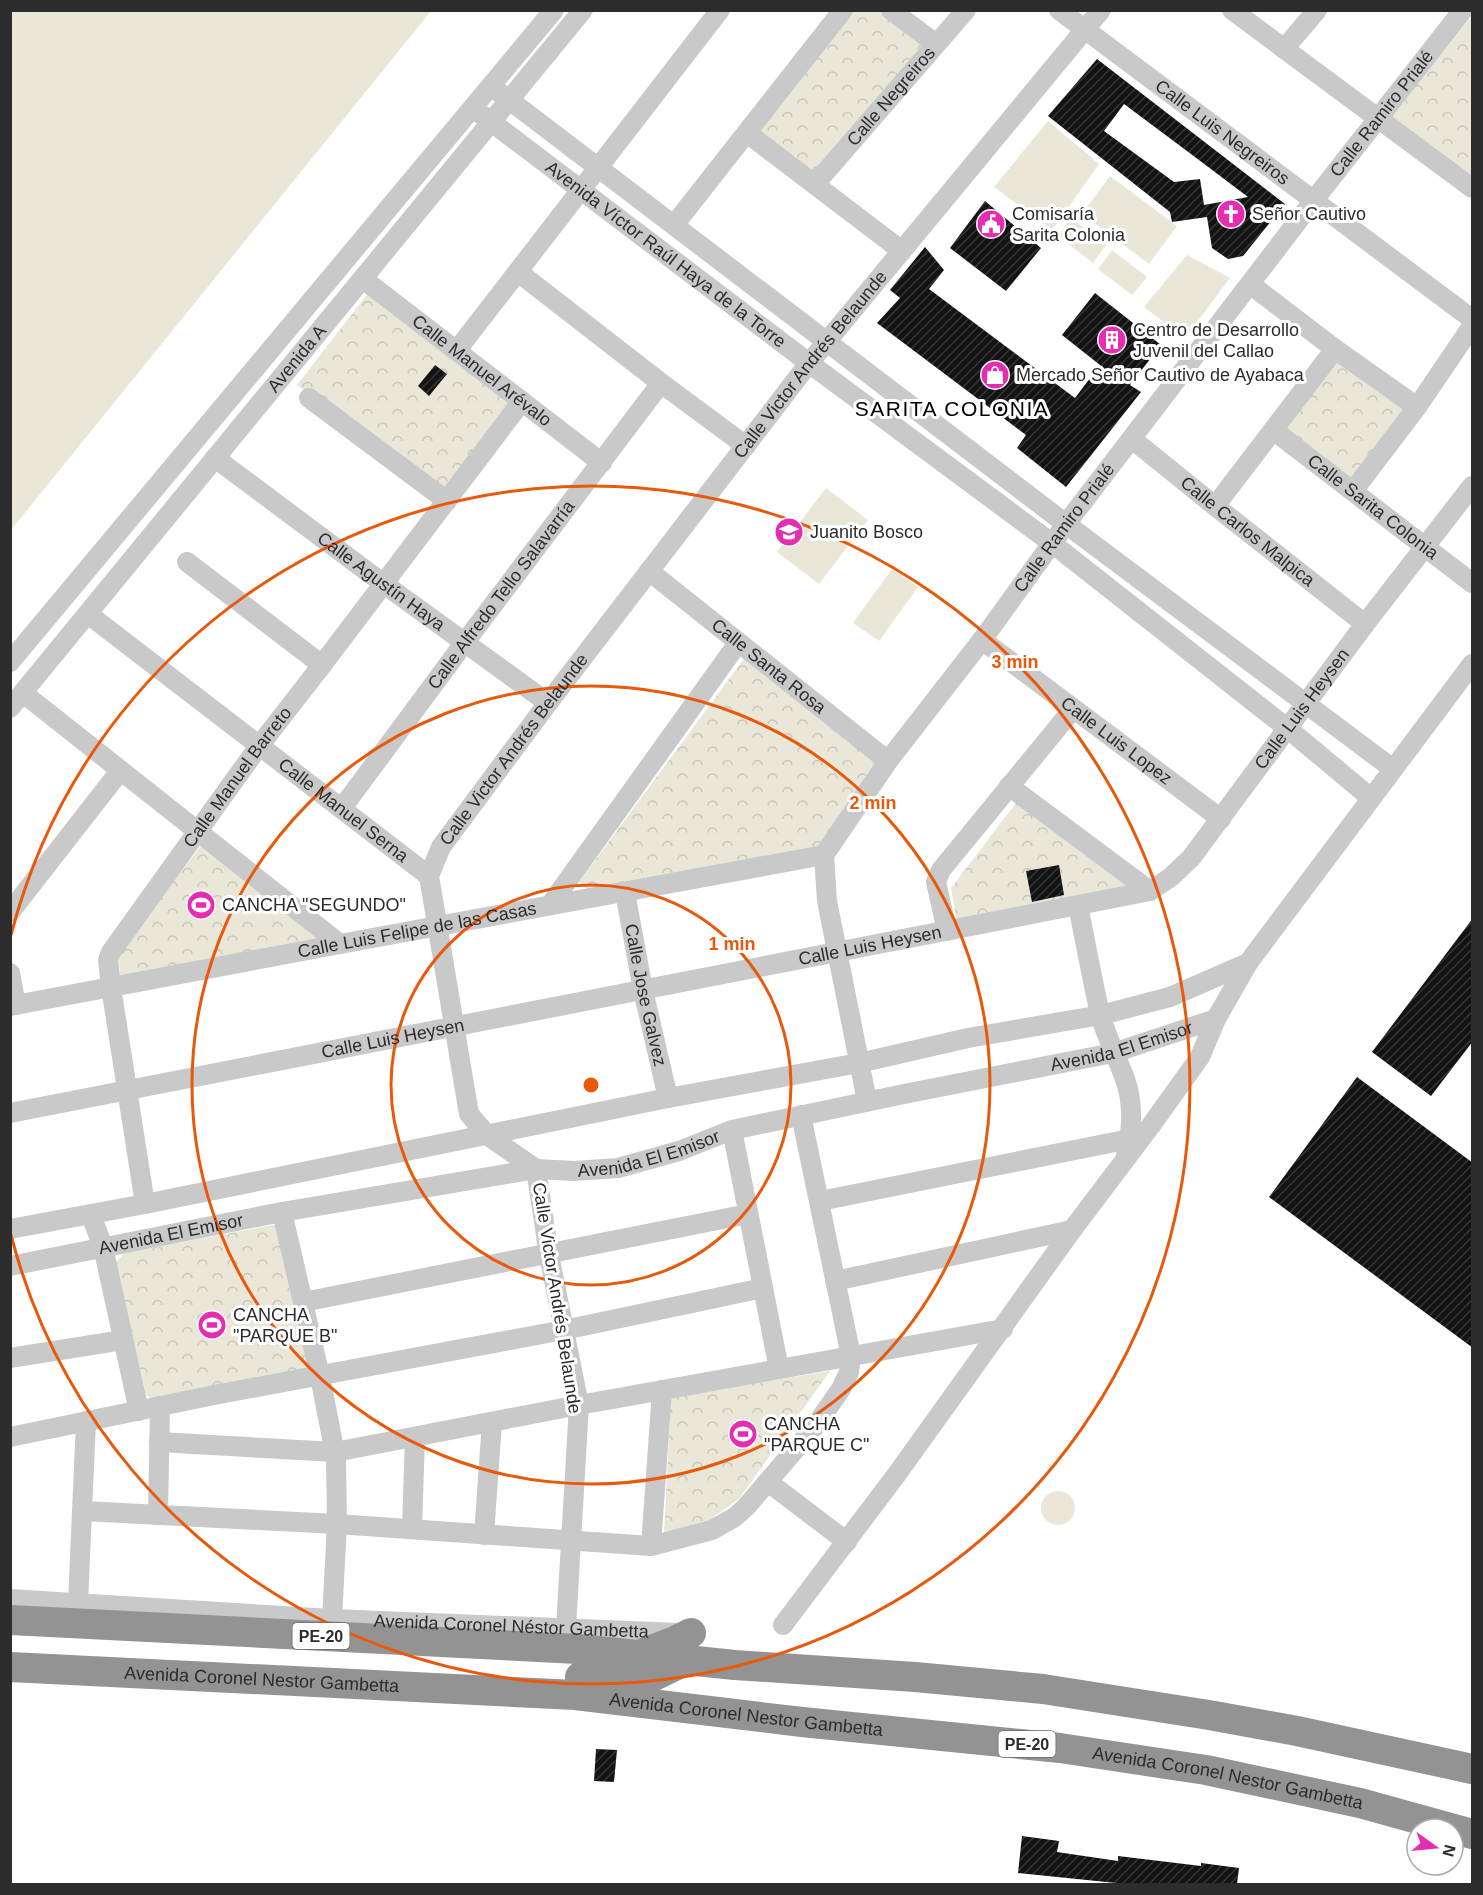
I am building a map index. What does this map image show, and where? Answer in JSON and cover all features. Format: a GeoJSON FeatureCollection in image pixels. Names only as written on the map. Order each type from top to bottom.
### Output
{"type":"FeatureCollection","features":[{"type":"Feature","properties":{"kind":"highway","name":"PE-20"},"geometry":{"type":"LineString","coordinates":[[10,1620],[578,1649],[631,1654],[690,1646],[735,1665],[915,1677],[1043,1689],[1286,1729],[1473,1769]]}},
{"type":"Feature","properties":{"kind":"highway"},"geometry":{"type":"LineString","coordinates":[[10,1646],[606,1679],[654,1676],[690,1646]]}},
{"type":"Feature","properties":{"kind":"highway","name":"Avenida Coronel Nestor Gambetta"},"geometry":{"type":"LineString","coordinates":[[10,1667],[575,1695],[802,1722],[1060,1748],[1206,1770],[1360,1803],[1473,1834]]}},
{"type":"Feature","properties":{"kind":"street","name":"Avenida A"},"geometry":{"type":"LineString","coordinates":[[10,662],[554,10]]}},
{"type":"Feature","properties":{"kind":"street","name":"Avenida A"},"geometry":{"type":"LineString","coordinates":[[10,708],[583,10]]}},
{"type":"Feature","properties":{"kind":"street"},"geometry":{"type":"LineString","coordinates":[[457,350],[720,10]]}},
{"type":"Feature","properties":{"kind":"street"},"geometry":{"type":"LineString","coordinates":[[674,225],[843,10]]}},
{"type":"Feature","properties":{"kind":"street"},"geometry":{"type":"LineString","coordinates":[[891,10],[936,44]]}},
{"type":"Feature","properties":{"kind":"street","name":"Calle Negreiros"},"geometry":{"type":"LineString","coordinates":[[815,184],[966,10]]}},
{"type":"Feature","properties":{"kind":"street","name":"Calle Luis Negreiros"},"geometry":{"type":"LineString","coordinates":[[1059,10],[1473,319]]}},
{"type":"Feature","properties":{"kind":"street","name":"Calle Victor Andrés Belaunde"},"geometry":{"type":"LineString","coordinates":[[566,1628],[579,1405],[549,1255],[536,1169],[487,1135],[469,1114],[429,876],[441,847],[548,703],[809,363],[1101,10]]}},
{"type":"Feature","properties":{"kind":"street"},"geometry":{"type":"LineString","coordinates":[[1232,10],[1473,188]]}},
{"type":"Feature","properties":{"kind":"street"},"geometry":{"type":"LineString","coordinates":[[1284,50],[1317,10]]}},
{"type":"Feature","properties":{"kind":"street","name":"Calle Ramiro Prialé"},"geometry":{"type":"LineString","coordinates":[[825,855],[888,761],[982,640],[1066,524],[1463,10]]}},
{"type":"Feature","properties":{"kind":"street","name":"Avenida Víctor Raúl Haya de la Torre"},"geometry":{"type":"LineString","coordinates":[[491,86],[1066,524],[1393,769]]}},
{"type":"Feature","properties":{"kind":"street","name":"Avenida Víctor Raúl Haya de la Torre"},"geometry":{"type":"LineString","coordinates":[[472,108],[1053,544],[1287,728],[1371,798]]}},
{"type":"Feature","properties":{"kind":"street"},"geometry":{"type":"LineString","coordinates":[[747,133],[902,250]]}},
{"type":"Feature","properties":{"kind":"street"},"geometry":{"type":"LineString","coordinates":[[518,272],[746,446]]}},
{"type":"Feature","properties":{"kind":"street","name":"Calle Manuel Arévalo"},"geometry":{"type":"LineString","coordinates":[[363,279],[602,463]]}},
{"type":"Feature","properties":{"kind":"street"},"geometry":{"type":"LineString","coordinates":[[1250,285],[1417,407]]}},
{"type":"Feature","properties":{"kind":"street"},"geometry":{"type":"LineString","coordinates":[[1353,491],[1417,407],[1473,326]]}},
{"type":"Feature","properties":{"kind":"street"},"geometry":{"type":"LineString","coordinates":[[1215,506],[1335,349]]}},
{"type":"Feature","properties":{"kind":"street","name":"Calle Alfredo Tello Salavarría"},"geometry":{"type":"LineString","coordinates":[[342,808],[661,383]]}},
{"type":"Feature","properties":{"kind":"street"},"geometry":{"type":"LineString","coordinates":[[309,398],[447,501]]}},
{"type":"Feature","properties":{"kind":"street","name":"Calle Manuel Barreto"},"geometry":{"type":"LineString","coordinates":[[145,1204],[111,987],[108,960],[111,952],[259,746],[522,401]]}},
{"type":"Feature","properties":{"kind":"street","name":"Calle Sarita Colonia"},"geometry":{"type":"LineString","coordinates":[[1272,430],[1473,583]]}},
{"type":"Feature","properties":{"kind":"street","name":"Calle Carlos Malpica"},"geometry":{"type":"LineString","coordinates":[[1132,439],[1365,624]]}},
{"type":"Feature","properties":{"kind":"street","name":"Calle Agustín Haya"},"geometry":{"type":"LineString","coordinates":[[215,458],[548,703]]}},
{"type":"Feature","properties":{"kind":"street","name":"Calle Luis Heysen"},"geometry":{"type":"LineString","coordinates":[[10,1113],[1150,891],[1171,877],[1191,858],[1365,624],[1473,486]]}},
{"type":"Feature","properties":{"kind":"street"},"geometry":{"type":"LineString","coordinates":[[188,562],[322,666]]}},
{"type":"Feature","properties":{"kind":"street","name":"Calle Santa Rosa"},"geometry":{"type":"LineString","coordinates":[[649,571],[888,761]]}},
{"type":"Feature","properties":{"kind":"street","name":"Calle Manuel Serna"},"geometry":{"type":"LineString","coordinates":[[88,614],[429,876]]}},
{"type":"Feature","properties":{"kind":"street","name":"Calle Luis Lopez"},"geometry":{"type":"LineString","coordinates":[[982,640],[1221,819]]}},
{"type":"Feature","properties":{"kind":"street"},"geometry":{"type":"LineString","coordinates":[[550,906],[738,643]]}},
{"type":"Feature","properties":{"kind":"street","name":"Avenida El Emisor"},"geometry":{"type":"LineString","coordinates":[[10,1266],[282,1212],[536,1169],[574,1171],[618,1168],[679,1151],[732,1130],[1113,1053],[1216,1019],[1248,963],[1473,664]]}},
{"type":"Feature","properties":{"kind":"street"},"geometry":{"type":"LineString","coordinates":[[23,693],[340,944]]}},
{"type":"Feature","properties":{"kind":"street"},"geometry":{"type":"LineString","coordinates":[[947,931],[936,882],[941,870],[1073,709]]}},
{"type":"Feature","properties":{"kind":"street"},"geometry":{"type":"LineString","coordinates":[[10,912],[120,771]]}},
{"type":"Feature","properties":{"kind":"street"},"geometry":{"type":"LineString","coordinates":[[1009,786],[1150,891]]}},
{"type":"Feature","properties":{"kind":"street"},"geometry":{"type":"LineString","coordinates":[[825,855],[827,901],[867,1101]]}},
{"type":"Feature","properties":{"kind":"street","name":"Calle Luis Felipe de las Casas"},"geometry":{"type":"LineString","coordinates":[[13,1006],[825,855]]}},
{"type":"Feature","properties":{"kind":"street","name":"Calle Jose Galvez"},"geometry":{"type":"LineString","coordinates":[[625,892],[668,1098]]}},
{"type":"Feature","properties":{"kind":"street"},"geometry":{"type":"LineString","coordinates":[[1078,905],[1101,1016],[1113,1053],[1125,1079],[1128,1093],[1132,1130],[1124,1161]]}},
{"type":"Feature","properties":{"kind":"street","name":"Avenida El Emisor"},"geometry":{"type":"LineString","coordinates":[[10,1229],[91,1215],[668,1098],[859,1063],[968,1038],[1101,1016],[1170,997],[1248,963]]}},
{"type":"Feature","properties":{"kind":"street"},"geometry":{"type":"LineString","coordinates":[[10,973],[13,1006]]}},
{"type":"Feature","properties":{"kind":"street"},"geometry":{"type":"LineString","coordinates":[[783,1625],[847,1542],[1200,1057],[1216,1019]]}},
{"type":"Feature","properties":{"kind":"street"},"geometry":{"type":"LineString","coordinates":[[82,1511],[337,1524],[651,1546],[712,1530],[735,1517],[768,1482],[816,1425],[841,1389],[849,1372],[851,1356],[801,1115]]}},
{"type":"Feature","properties":{"kind":"street"},"geometry":{"type":"LineString","coordinates":[[732,1130],[779,1369]]}},
{"type":"Feature","properties":{"kind":"street"},"geometry":{"type":"LineString","coordinates":[[820,1202],[1130,1139]]}},
{"type":"Feature","properties":{"kind":"street"},"geometry":{"type":"LineString","coordinates":[[282,1212],[335,1452],[337,1524],[332,1619]]}},
{"type":"Feature","properties":{"kind":"street"},"geometry":{"type":"LineString","coordinates":[[303,1302],[748,1214]]}},
{"type":"Feature","properties":{"kind":"street"},"geometry":{"type":"LineString","coordinates":[[91,1215],[103,1247],[139,1411]]}},
{"type":"Feature","properties":{"kind":"street"},"geometry":{"type":"LineString","coordinates":[[835,1281],[1072,1230]]}},
{"type":"Feature","properties":{"kind":"street"},"geometry":{"type":"LineString","coordinates":[[10,1282],[35,1262]]}},
{"type":"Feature","properties":{"kind":"street"},"geometry":{"type":"LineString","coordinates":[[10,1437],[160,1406],[564,1330],[763,1288]]}},
{"type":"Feature","properties":{"kind":"street"},"geometry":{"type":"LineString","coordinates":[[159,1442],[335,1452],[579,1405],[1003,1329]]}},
{"type":"Feature","properties":{"kind":"street"},"geometry":{"type":"LineString","coordinates":[[10,1358],[123,1340]]}},
{"type":"Feature","properties":{"kind":"street"},"geometry":{"type":"LineString","coordinates":[[651,1546],[662,1390]]}},
{"type":"Feature","properties":{"kind":"street"},"geometry":{"type":"LineString","coordinates":[[158,1515],[160,1406]]}},
{"type":"Feature","properties":{"kind":"street"},"geometry":{"type":"LineString","coordinates":[[78,1604],[86,1421]]}},
{"type":"Feature","properties":{"kind":"street"},"geometry":{"type":"LineString","coordinates":[[484,1535],[492,1422]]}},
{"type":"Feature","properties":{"kind":"street"},"geometry":{"type":"LineString","coordinates":[[412,1529],[415,1437]]}},
{"type":"Feature","properties":{"kind":"street"},"geometry":{"type":"LineString","coordinates":[[768,1482],[847,1542]]}},
{"type":"Feature","properties":{"kind":"street","name":"Avenida Coronel Néstor Gambetta"},"geometry":{"type":"LineString","coordinates":[[10,1599],[332,1619],[672,1634],[690,1646]]}},
{"type":"Feature","properties":{"kind":"green space"},"geometry":{"type":"Polygon","coordinates":[[[10,11],[431,11],[11,530],[10,11]]]}},
{"type":"Feature","properties":{"kind":"green space"},"geometry":{"type":"Polygon","coordinates":[[[851,11],[880,11],[924,44],[816,174],[760,134],[760,127],[851,11]]]}},
{"type":"Feature","properties":{"kind":"green space"},"geometry":{"type":"Polygon","coordinates":[[[1472,16],[1472,184],[1387,120],[1472,16]]]}},
{"type":"Feature","properties":{"kind":"green space"},"geometry":{"type":"Polygon","coordinates":[[[1048,121],[1099,164],[1052,230],[994,187],[1048,121]]]}},
{"type":"Feature","properties":{"kind":"green space"},"geometry":{"type":"Polygon","coordinates":[[[1110,176],[1177,226],[1149,264],[1082,214],[1110,176]]]}},
{"type":"Feature","properties":{"kind":"green space"},"geometry":{"type":"Polygon","coordinates":[[[1071,218],[1106,245],[1093,263],[1058,236],[1071,218]]]}},
{"type":"Feature","properties":{"kind":"green space"},"geometry":{"type":"Polygon","coordinates":[[[1112,250],[1147,277],[1132,295],[1098,269],[1112,250]]]}},
{"type":"Feature","properties":{"kind":"green space"},"geometry":{"type":"Polygon","coordinates":[[[1187,255],[1230,278],[1185,338],[1144,307],[1187,255]]]}},
{"type":"Feature","properties":{"kind":"green space"},"geometry":{"type":"Polygon","coordinates":[[[369,292],[515,402],[445,495],[297,385],[369,292]]]}},
{"type":"Feature","properties":{"kind":"green space"},"geometry":{"type":"Polygon","coordinates":[[[1339,357],[1411,409],[1355,482],[1285,430],[1339,357]]]}},
{"type":"Feature","properties":{"kind":"green space"},"geometry":{"type":"Polygon","coordinates":[[[826,488],[868,520],[819,584],[777,552],[826,488]]]}},
{"type":"Feature","properties":{"kind":"green space"},"geometry":{"type":"Polygon","coordinates":[[[892,569],[918,587],[879,641],[853,623],[892,569]]]}},
{"type":"Feature","properties":{"kind":"green space"},"geometry":{"type":"Polygon","coordinates":[[[746,656],[878,757],[818,848],[588,890],[579,882],[746,656]]]}},
{"type":"Feature","properties":{"kind":"green space"},"geometry":{"type":"Polygon","coordinates":[[[1019,799],[1129,882],[1129,889],[957,923],[951,888],[1019,799]]]}},
{"type":"Feature","properties":{"kind":"green space"},"geometry":{"type":"Polygon","coordinates":[[[203,843],[328,942],[121,983],[118,955],[203,843]]]}},
{"type":"Feature","properties":{"kind":"green space"},"geometry":{"type":"Polygon","coordinates":[[[278,1224],[314,1369],[154,1400],[146,1395],[116,1263],[124,1253],[278,1224]]]}},
{"type":"Feature","properties":{"kind":"green space"},"geometry":{"type":"Polygon","coordinates":[[[830,1371],[739,1499],[705,1523],[664,1533],[671,1397],[830,1371]]]}},
{"type":"Feature","properties":{"kind":"green space"},"geometry":{"type":"Polygon","coordinates":[[[1058,1491],[1070,1496],[1075,1508],[1070,1520],[1058,1525],[1046,1520],[1041,1508],[1046,1496],[1058,1491]]]}},
{"type":"Feature","properties":{"kind":"building"},"geometry":{"type":"Polygon","coordinates":[[[1097,59],[1285,204],[1243,256],[1228,259],[1212,248],[1207,217],[1172,222],[1170,212],[1048,116],[1097,59]],[[1124,104],[1104,131],[1174,182],[1200,179],[1204,205],[1248,197],[1124,104]]]}},
{"type":"Feature","properties":{"kind":"building","name":"Comisaría Sarita Colonia"},"geometry":{"type":"Polygon","coordinates":[[[985,201],[1041,248],[1006,291],[950,248],[985,201]]]}},
{"type":"Feature","properties":{"kind":"building","name":"Mercado Señor Cautivo de Ayabaca"},"geometry":{"type":"Polygon","coordinates":[[[925,247],[944,270],[929,289],[1075,398],[1100,365],[1062,335],[1095,293],[1161,345],[1130,385],[1141,392],[1066,487],[1017,448],[1026,435],[877,323],[900,298],[890,290],[925,247]]]}},
{"type":"Feature","properties":{"kind":"building"},"geometry":{"type":"Polygon","coordinates":[[[435,365],[447,374],[429,396],[418,386],[435,365]]]}},
{"type":"Feature","properties":{"kind":"building"},"geometry":{"type":"Polygon","coordinates":[[[1059,865],[1064,895],[1032,902],[1026,871],[1059,865]]]}},
{"type":"Feature","properties":{"kind":"building"},"geometry":{"type":"Polygon","coordinates":[[[1473,918],[1473,1041],[1431,1096],[1372,1052],[1473,918]]]}},
{"type":"Feature","properties":{"kind":"building"},"geometry":{"type":"Polygon","coordinates":[[[1357,1077],[1473,1163],[1473,1348],[1269,1197],[1357,1077]]]}},
{"type":"Feature","properties":{"kind":"building"},"geometry":{"type":"Polygon","coordinates":[[[596,1749],[617,1750],[614,1782],[594,1781],[596,1749]]]}},
{"type":"Feature","properties":{"kind":"building"},"geometry":{"type":"Polygon","coordinates":[[[1022,1836],[1059,1841],[1057,1852],[1118,1861],[1118,1856],[1239,1868],[1237,1884],[1126,1884],[1018,1873],[1022,1836]]]}},
{"type":"Feature","properties":{"kind":"place","name":"Señor Cautivo"},"geometry":{"type":"Point","coordinates":[1231,214]}},
{"type":"Feature","properties":{"kind":"place","name":"Comisaría Sarita Colonia"},"geometry":{"type":"Point","coordinates":[991,224]}},
{"type":"Feature","properties":{"kind":"place","name":"Centro de Desarrollo Juvenil del Callao"},"geometry":{"type":"Point","coordinates":[1112,340]}},
{"type":"Feature","properties":{"kind":"place","name":"Mercado Señor Cautivo de Ayabaca"},"geometry":{"type":"Point","coordinates":[995,375]}},
{"type":"Feature","properties":{"kind":"place","name":"Juanito Bosco"},"geometry":{"type":"Point","coordinates":[789,532]}},
{"type":"Feature","properties":{"kind":"place","name":"CANCHA \"SEGUNDO\""},"geometry":{"type":"Point","coordinates":[201,905]}},
{"type":"Feature","properties":{"kind":"place","name":"CANCHA \"PARQUE B\""},"geometry":{"type":"Point","coordinates":[212,1325]}},
{"type":"Feature","properties":{"kind":"place","name":"CANCHA \"PARQUE C\""},"geometry":{"type":"Point","coordinates":[743,1434]}},
{"type":"Feature","properties":{"kind":"district","name":"SARITA COLONIA"},"geometry":{"type":"Point","coordinates":[952,408]}}]}
